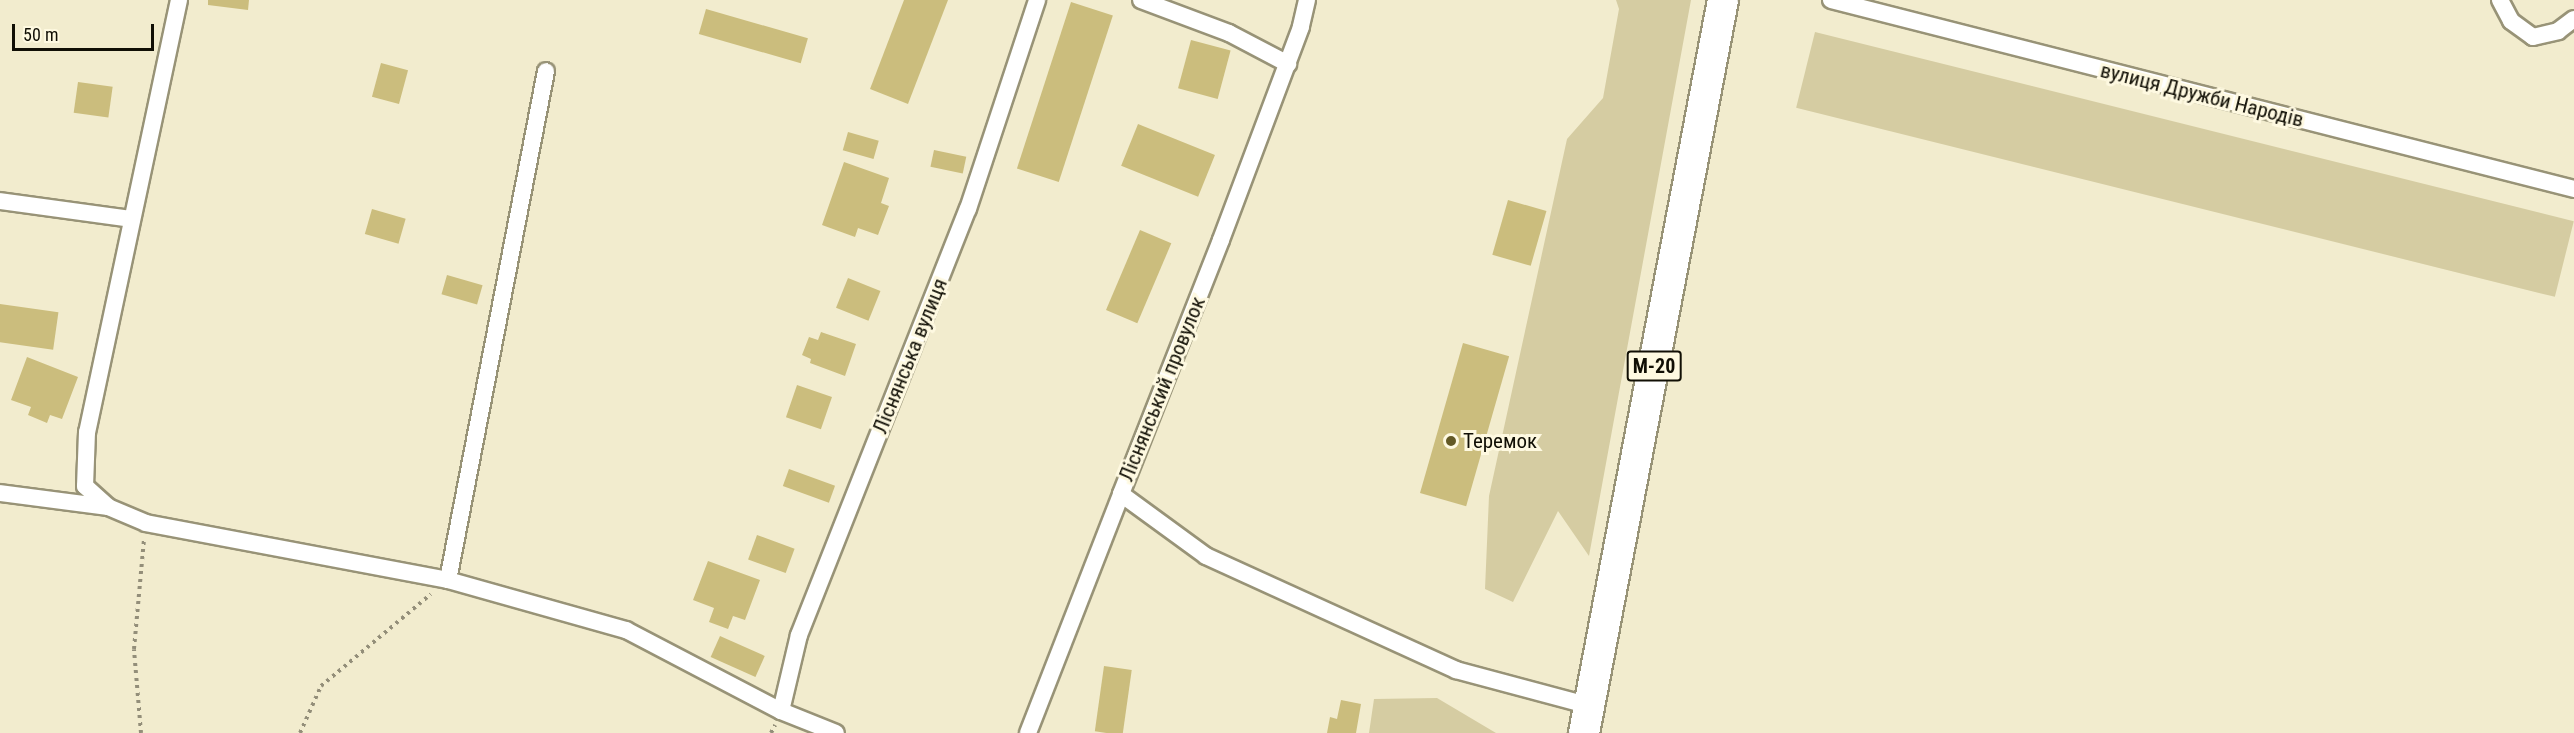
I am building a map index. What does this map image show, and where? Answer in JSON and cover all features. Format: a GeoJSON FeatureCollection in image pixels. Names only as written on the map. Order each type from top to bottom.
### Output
{"type":"FeatureCollection","features":[{"type":"Feature","properties":{"kind":"highway","name":"М-20"},"geometry":{"type":"LineString","coordinates":[[1587,719],[1723,0]]}},
{"type":"Feature","properties":{"kind":"street"},"geometry":{"type":"LineString","coordinates":[[108,507],[85,486],[87,432],[178,0]]}},
{"type":"Feature","properties":{"kind":"street","name":"Ліснянська вулиця"},"geometry":{"type":"LineString","coordinates":[[781,711],[799,635],[968,209],[1037,0]]}},
{"type":"Feature","properties":{"kind":"street"},"geometry":{"type":"LineString","coordinates":[[1141,0],[1229,33],[1288,64]]}},
{"type":"Feature","properties":{"kind":"street","name":"Ліснянський провулок"},"geometry":{"type":"LineString","coordinates":[[1307,0],[1288,64],[1121,494],[1206,556],[1445,665],[1587,719]]}},
{"type":"Feature","properties":{"kind":"street","name":"вулиця Дружби Народів"},"geometry":{"type":"LineString","coordinates":[[1831,0],[2574,189]]}},
{"type":"Feature","properties":{"kind":"street"},"geometry":{"type":"LineString","coordinates":[[2500,0],[2511,21],[2533,37],[2558,31],[2574,19]]}},
{"type":"Feature","properties":{"kind":"street"},"geometry":{"type":"LineString","coordinates":[[448,580],[546,71]]}},
{"type":"Feature","properties":{"kind":"street"},"geometry":{"type":"LineString","coordinates":[[0,201],[132,219]]}},
{"type":"Feature","properties":{"kind":"street"},"geometry":{"type":"LineString","coordinates":[[0,493],[108,507],[146,523],[448,580],[626,630],[781,711],[836,733]]}},
{"type":"Feature","properties":{"kind":"street"},"geometry":{"type":"LineString","coordinates":[[1028,733],[1121,494]]}},
{"type":"Feature","properties":{"kind":"path"},"geometry":{"type":"LineString","coordinates":[[141,733],[134,649],[146,523]]}},
{"type":"Feature","properties":{"kind":"path"},"geometry":{"type":"LineString","coordinates":[[300,733],[321,686],[448,580]]}},
{"type":"Feature","properties":{"kind":"shaded area"},"geometry":{"type":"Polygon","coordinates":[[[1616,0],[1691,0],[1589,556],[1558,511],[1513,602],[1485,589],[1489,496],[1567,139],[1603,98],[1619,9],[1616,0]]]}},
{"type":"Feature","properties":{"kind":"shaded area"},"geometry":{"type":"Polygon","coordinates":[[[1815,32],[2574,221],[2555,297],[1796,108],[1815,32]]]}},
{"type":"Feature","properties":{"kind":"shaded area"},"geometry":{"type":"Polygon","coordinates":[[[1437,698],[1496,733],[1369,733],[1374,699],[1437,698]]]}},
{"type":"Feature","properties":{"kind":"building"},"geometry":{"type":"Polygon","coordinates":[[[208,0],[249,0],[248,10],[208,5],[208,0]]]}},
{"type":"Feature","properties":{"kind":"building"},"geometry":{"type":"Polygon","coordinates":[[[904,0],[948,0],[908,104],[870,89],[904,0]]]}},
{"type":"Feature","properties":{"kind":"building"},"geometry":{"type":"Polygon","coordinates":[[[1071,2],[1113,16],[1059,182],[1017,168],[1071,2]]]}},
{"type":"Feature","properties":{"kind":"building"},"geometry":{"type":"Polygon","coordinates":[[[706,9],[808,38],[801,63],[699,34],[706,9]]]}},
{"type":"Feature","properties":{"kind":"building"},"geometry":{"type":"Polygon","coordinates":[[[1191,40],[1231,51],[1218,99],[1178,88],[1191,40]]]}},
{"type":"Feature","properties":{"kind":"building"},"geometry":{"type":"Polygon","coordinates":[[[381,63],[408,70],[399,104],[372,97],[381,63]]]}},
{"type":"Feature","properties":{"kind":"building"},"geometry":{"type":"Polygon","coordinates":[[[78,82],[113,87],[108,118],[74,113],[78,82]]]}},
{"type":"Feature","properties":{"kind":"building"},"geometry":{"type":"Polygon","coordinates":[[[1138,124],[1215,155],[1198,197],[1121,166],[1138,124]]]}},
{"type":"Feature","properties":{"kind":"building"},"geometry":{"type":"Polygon","coordinates":[[[848,132],[879,141],[874,159],[843,150],[848,132]]]}},
{"type":"Feature","properties":{"kind":"building"},"geometry":{"type":"Polygon","coordinates":[[[934,150],[966,157],[963,173],[930,167],[934,150]]]}},
{"type":"Feature","properties":{"kind":"building"},"geometry":{"type":"Polygon","coordinates":[[[844,162],[889,178],[881,203],[889,206],[878,235],[858,228],[855,237],[822,225],[844,162]]]}},
{"type":"Feature","properties":{"kind":"building"},"geometry":{"type":"Polygon","coordinates":[[[1508,200],[1546,211],[1531,266],[1492,255],[1508,200]]]}},
{"type":"Feature","properties":{"kind":"building"},"geometry":{"type":"Polygon","coordinates":[[[372,209],[406,219],[398,244],[365,234],[372,209]]]}},
{"type":"Feature","properties":{"kind":"building"},"geometry":{"type":"Polygon","coordinates":[[[1140,230],[1171,243],[1137,323],[1106,310],[1140,230]]]}},
{"type":"Feature","properties":{"kind":"building"},"geometry":{"type":"Polygon","coordinates":[[[447,275],[483,285],[477,304],[441,294],[447,275]]]}},
{"type":"Feature","properties":{"kind":"building"},"geometry":{"type":"Polygon","coordinates":[[[848,278],[880,291],[868,321],[836,308],[848,278]]]}},
{"type":"Feature","properties":{"kind":"building"},"geometry":{"type":"Polygon","coordinates":[[[0,304],[58,312],[53,350],[0,342],[0,304]]]}},
{"type":"Feature","properties":{"kind":"building"},"geometry":{"type":"Polygon","coordinates":[[[821,332],[856,344],[845,376],[810,363],[811,359],[802,355],[809,337],[818,340],[821,332]]]}},
{"type":"Feature","properties":{"kind":"building"},"geometry":{"type":"Polygon","coordinates":[[[1463,343],[1509,356],[1466,506],[1420,493],[1463,343]]]}},
{"type":"Feature","properties":{"kind":"building"},"geometry":{"type":"Polygon","coordinates":[[[27,357],[78,377],[62,419],[50,415],[47,423],[28,415],[31,407],[11,400],[27,357]]]}},
{"type":"Feature","properties":{"kind":"building"},"geometry":{"type":"Polygon","coordinates":[[[797,385],[832,397],[821,429],[786,417],[797,385]]]}},
{"type":"Feature","properties":{"kind":"building"},"geometry":{"type":"Polygon","coordinates":[[[789,469],[835,486],[829,503],[783,486],[789,469]]]}},
{"type":"Feature","properties":{"kind":"building"},"geometry":{"type":"Polygon","coordinates":[[[757,535],[795,549],[786,573],[748,559],[757,535]]]}},
{"type":"Feature","properties":{"kind":"building"},"geometry":{"type":"Polygon","coordinates":[[[708,561],[760,580],[745,620],[733,616],[728,629],[709,622],[714,608],[693,600],[708,561]]]}},
{"type":"Feature","properties":{"kind":"building"},"geometry":{"type":"Polygon","coordinates":[[[720,636],[765,656],[755,677],[711,657],[720,636]]]}},
{"type":"Feature","properties":{"kind":"building"},"geometry":{"type":"Polygon","coordinates":[[[1104,666],[1132,670],[1123,733],[1095,731],[1104,666]]]}},
{"type":"Feature","properties":{"kind":"building"},"geometry":{"type":"Polygon","coordinates":[[[1341,700],[1361,704],[1356,733],[1327,733],[1330,717],[1337,719],[1341,700]]]}},
{"type":"Feature","properties":{"kind":"place","name":"Теремок"},"geometry":{"type":"Point","coordinates":[1451,441]}}]}
